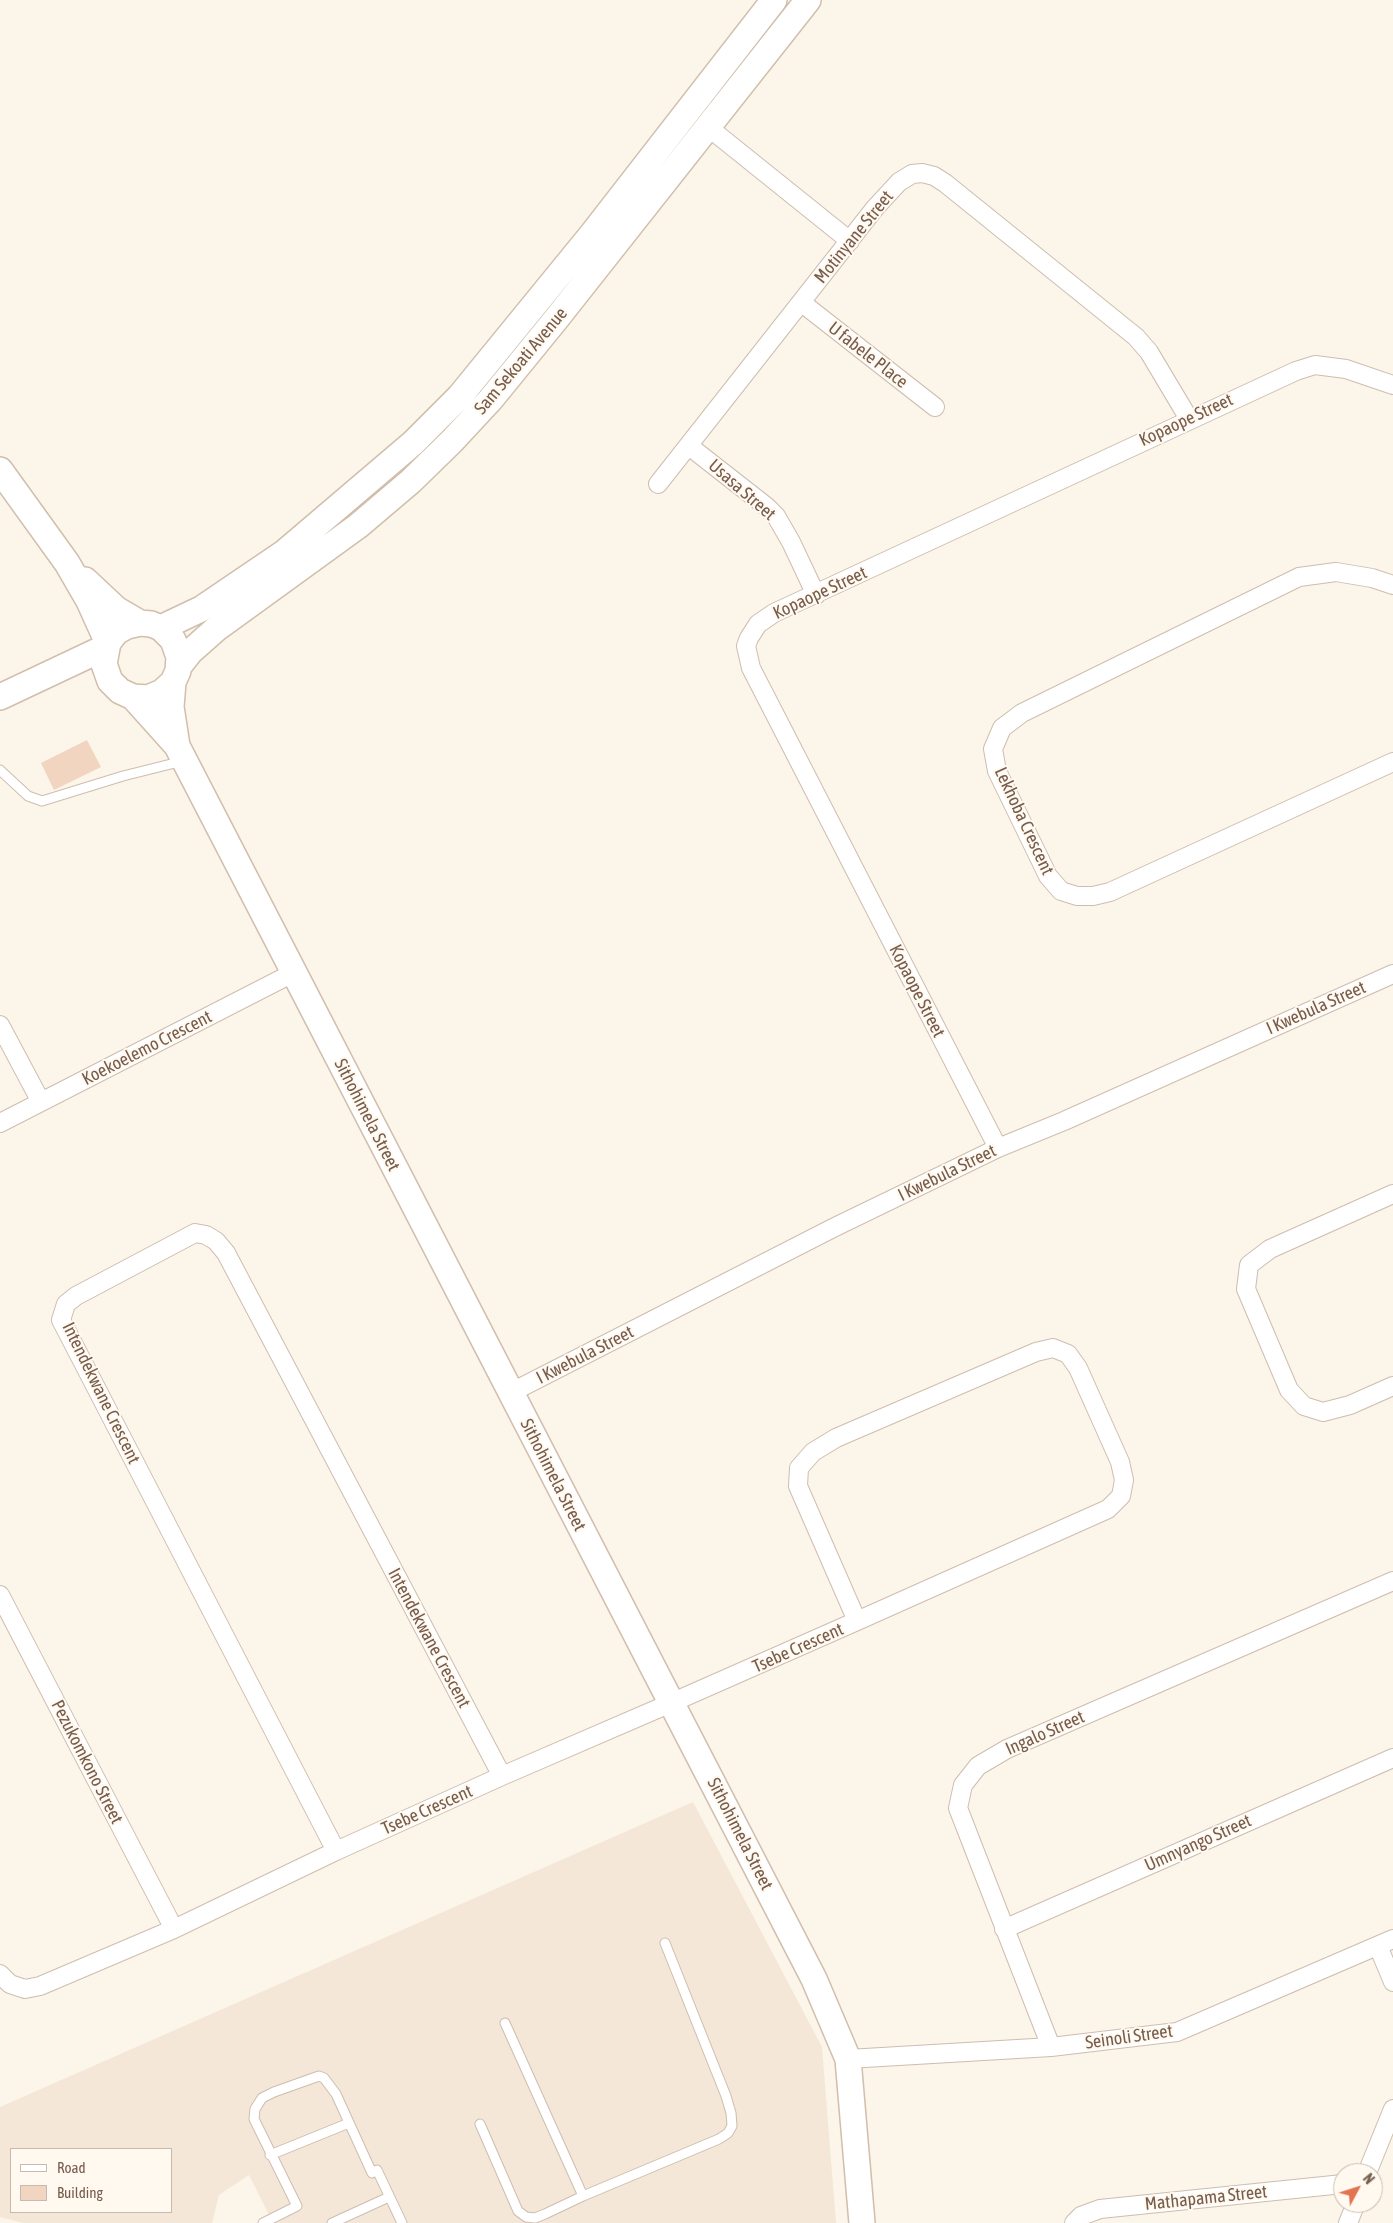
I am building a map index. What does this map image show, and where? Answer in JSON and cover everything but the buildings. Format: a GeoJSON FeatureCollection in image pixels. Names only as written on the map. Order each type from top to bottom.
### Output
{"type":"FeatureCollection","features":[{"type":"Feature","properties":{"kind":"street","name":"Sam Sekoati Avenue"},"geometry":{"type":"LineString","coordinates":[[150,625],[201,609],[285,552],[406,449],[460,396],[593,233],[774,0]]}},
{"type":"Feature","properties":{"kind":"street","name":"Sam Sekoati Avenue"},"geometry":{"type":"LineString","coordinates":[[176,674],[190,652],[216,629],[358,526],[411,480],[492,399],[808,0]]}},
{"type":"Feature","properties":{"kind":"street"},"geometry":{"type":"LineString","coordinates":[[708,127],[850,241]]}},
{"type":"Feature","properties":{"kind":"street","name":"Motinyane Street"},"geometry":{"type":"LineString","coordinates":[[658,484],[802,304],[875,208],[899,182],[912,174],[922,173],[934,176],[1136,337],[1149,352],[1189,419]]}},
{"type":"Feature","properties":{"kind":"street","name":"U fabele Place"},"geometry":{"type":"LineString","coordinates":[[802,304],[935,406]]}},
{"type":"Feature","properties":{"kind":"street","name":"Kopaope Street"},"geometry":{"type":"LineString","coordinates":[[998,1148],[751,668],[746,646],[749,638],[758,624],[774,614],[1281,377],[1315,366],[1346,369],[1393,386]]}},
{"type":"Feature","properties":{"kind":"street","name":"Usasa Street"},"geometry":{"type":"LineString","coordinates":[[689,446],[776,516],[791,542],[816,595]]}},
{"type":"Feature","properties":{"kind":"street"},"geometry":{"type":"LineString","coordinates":[[0,470],[67,563],[92,608],[107,645]]}},
{"type":"Feature","properties":{"kind":"street"},"geometry":{"type":"LineString","coordinates":[[67,563],[116,609],[168,633],[178,648],[176,674],[155,696],[148,698],[132,697],[120,691],[110,681],[104,664],[107,645],[116,632],[127,626],[150,625]]}},
{"type":"Feature","properties":{"kind":"street","name":"Lekhoba Crescent"},"geometry":{"type":"LineString","coordinates":[[1393,585],[1372,578],[1336,572],[1299,577],[1022,713],[1002,728],[994,749],[997,771],[1048,876],[1061,891],[1077,896],[1093,896],[1110,892],[1393,762]]}},
{"type":"Feature","properties":{"kind":"street"},"geometry":{"type":"LineString","coordinates":[[0,697],[58,672],[107,645]]}},
{"type":"Feature","properties":{"kind":"street"},"geometry":{"type":"LineString","coordinates":[[58,672],[110,681]]}},
{"type":"Feature","properties":{"kind":"street","name":"Sithohimela Street"},"geometry":{"type":"LineString","coordinates":[[176,674],[171,707],[181,753]]}},
{"type":"Feature","properties":{"kind":"street","name":"Sithohimela Street"},"geometry":{"type":"LineString","coordinates":[[132,697],[181,753],[814,1979],[848,2059],[862,2223]]}},
{"type":"Feature","properties":{"kind":"street","name":"Koekoelemo Crescent"},"geometry":{"type":"LineString","coordinates":[[0,1123],[294,973]]}},
{"type":"Feature","properties":{"kind":"street","name":"I Kwebula Street"},"geometry":{"type":"LineString","coordinates":[[510,1393],[835,1227],[998,1148],[1393,974]]}},
{"type":"Feature","properties":{"kind":"street"},"geometry":{"type":"LineString","coordinates":[[0,1025],[41,1102]]}},
{"type":"Feature","properties":{"kind":"street"},"geometry":{"type":"LineString","coordinates":[[1393,1194],[1270,1249],[1250,1265],[1246,1289],[1289,1390],[1304,1406],[1323,1412],[1350,1405],[1393,1386]]}},
{"type":"Feature","properties":{"kind":"street","name":"Intendekwane Crescent"},"geometry":{"type":"LineString","coordinates":[[336,1851],[62,1320],[66,1304],[76,1296],[195,1233],[211,1238],[226,1253],[502,1776]]}},
{"type":"Feature","properties":{"kind":"street","name":"Tsebe Crescent"},"geometry":{"type":"LineString","coordinates":[[0,1974],[10,1984],[25,1989],[40,1986],[174,1929],[336,1851],[502,1776],[671,1704],[1108,1509],[1121,1496],[1124,1480],[1120,1462],[1078,1368],[1068,1354],[1053,1348],[1036,1352],[836,1438],[812,1452],[799,1468],[798,1486],[857,1621]]}},
{"type":"Feature","properties":{"kind":"street","name":"Ingalo Street"},"geometry":{"type":"LineString","coordinates":[[1050,2047],[958,1808],[963,1785],[978,1766],[1007,1749],[1393,1581]]}},
{"type":"Feature","properties":{"kind":"street","name":"Pezukomkono Street"},"geometry":{"type":"LineString","coordinates":[[0,1595],[174,1929]]}},
{"type":"Feature","properties":{"kind":"street","name":"Umnyango Street"},"geometry":{"type":"LineString","coordinates":[[1004,1929],[1393,1758]]}},
{"type":"Feature","properties":{"kind":"street"},"geometry":{"type":"LineString","coordinates":[[1386,1942],[1393,1982]]}},
{"type":"Feature","properties":{"kind":"street","name":"Seinoli Street"},"geometry":{"type":"LineString","coordinates":[[848,2059],[1050,2047],[1177,2032],[1386,1942]]}},
{"type":"Feature","properties":{"kind":"street"},"geometry":{"type":"LineString","coordinates":[[1371,2163],[1393,2109]]}},
{"type":"Feature","properties":{"kind":"street","name":"Mathapama Street"},"geometry":{"type":"LineString","coordinates":[[1074,2223],[1081,2216],[1100,2209],[1333,2185]]}},
{"type":"Feature","properties":{"kind":"lane"},"geometry":{"type":"LineString","coordinates":[[0,770],[28,796],[42,801],[181,753]]}},
{"type":"Feature","properties":{"kind":"lane"},"geometry":{"type":"LineString","coordinates":[[480,2124],[518,2211],[534,2218],[719,2139],[728,2133],[732,2126],[731,2113],[726,2096],[665,1943]]}},
{"type":"Feature","properties":{"kind":"lane"},"geometry":{"type":"LineString","coordinates":[[505,2023],[583,2196]]}},
{"type":"Feature","properties":{"kind":"lane"},"geometry":{"type":"LineString","coordinates":[[262,2223],[297,2206],[270,2155],[254,2119],[255,2109],[262,2098],[318,2076],[324,2078],[336,2094],[374,2171],[390,2196],[402,2223]]}},
{"type":"Feature","properties":{"kind":"lane"},"geometry":{"type":"LineString","coordinates":[[270,2155],[350,2123]]}},
{"type":"Feature","properties":{"kind":"lane"},"geometry":{"type":"LineString","coordinates":[[332,2223],[390,2196]]}},
{"type":"Feature","properties":{"kind":"shaded area"},"geometry":{"type":"Polygon","coordinates":[[[693,1802],[822,2047],[836,2223],[273,2223],[249,2175],[219,2195],[212,2223],[23,2223],[0,2217],[0,2107],[693,1802]]]}}]}
